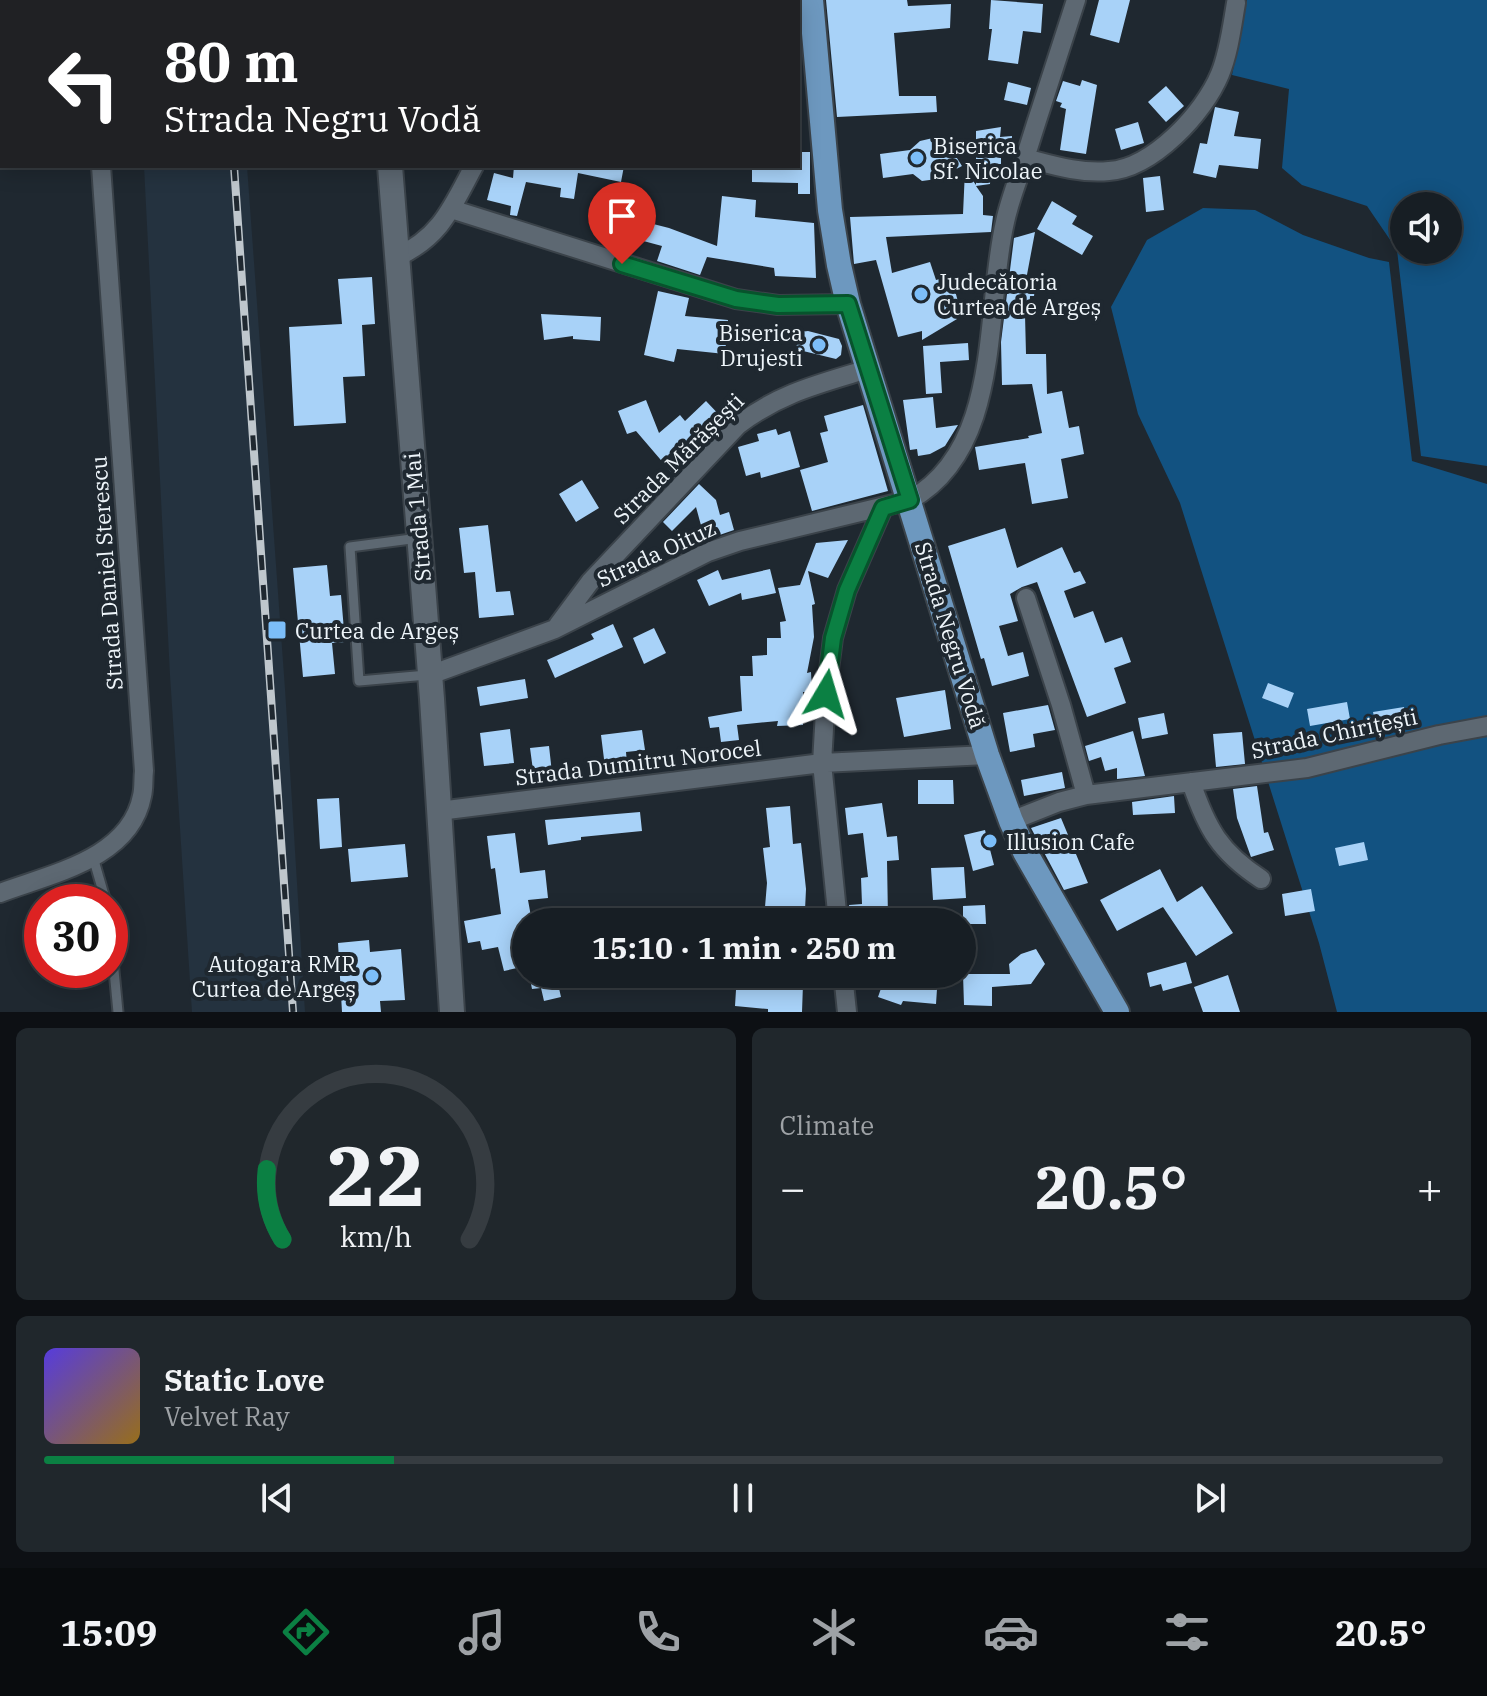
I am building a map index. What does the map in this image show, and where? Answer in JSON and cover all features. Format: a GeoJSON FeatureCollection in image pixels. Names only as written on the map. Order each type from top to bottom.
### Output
{"type":"FeatureCollection","features":[{"type":"Feature","properties":{"kind":"main road","name":"Strada Negru Vodă"},"geometry":{"type":"LineString","coordinates":[[811,0],[830,210],[848,304],[987,755],[1011,821],[1025,852],[1117,1012]]}},
{"type":"Feature","properties":{"kind":"main road","name":"Strada 1 Mai"},"geometry":{"type":"LineString","coordinates":[[390,168],[430,675],[452,1012]]}},
{"type":"Feature","properties":{"kind":"street","name":"Strada Oituz"},"geometry":{"type":"LineString","coordinates":[[430,675],[555,629],[708,552],[740,541],[883,508],[910,500],[930,489],[961,451],[973,423],[1005,220],[1076,0]]}},
{"type":"Feature","properties":{"kind":"street"},"geometry":{"type":"LineString","coordinates":[[1025,158],[1087,171],[1112,171],[1137,164],[1167,143],[1195,115],[1219,78],[1236,3]]}},
{"type":"Feature","properties":{"kind":"street","name":"Strada Daniel Sterescu"},"geometry":{"type":"LineString","coordinates":[[0,893],[93,857],[115,842],[132,823],[142,797],[144,771],[101,168]]}},
{"type":"Feature","properties":{"kind":"street"},"geometry":{"type":"LineString","coordinates":[[397,257],[430,237],[451,209],[473,168]]}},
{"type":"Feature","properties":{"kind":"street"},"geometry":{"type":"LineString","coordinates":[[451,209],[736,299],[778,305],[848,304]]}},
{"type":"Feature","properties":{"kind":"street","name":"Strada Mărășești"},"geometry":{"type":"LineString","coordinates":[[555,629],[590,582],[738,425],[762,406],[797,390],[868,369]]}},
{"type":"Feature","properties":{"kind":"street"},"geometry":{"type":"LineString","coordinates":[[837,908],[822,763],[826,694],[833,638],[847,590],[883,508]]}},
{"type":"Feature","properties":{"kind":"street"},"geometry":{"type":"LineString","coordinates":[[590,582],[609,602]]}},
{"type":"Feature","properties":{"kind":"street"},"geometry":{"type":"LineString","coordinates":[[1026,598],[1086,795]]}},
{"type":"Feature","properties":{"kind":"street","name":"Strada Chirițești"},"geometry":{"type":"LineString","coordinates":[[1011,821],[1086,795],[1307,768],[1487,726]]}},
{"type":"Feature","properties":{"kind":"street","name":"Strada Dumitru Norocel"},"geometry":{"type":"LineString","coordinates":[[439,811],[822,763],[987,755]]}},
{"type":"Feature","properties":{"kind":"street"},"geometry":{"type":"LineString","coordinates":[[1191,782],[1213,835],[1240,865],[1261,879]]}},
{"type":"Feature","properties":{"kind":"street"},"geometry":{"type":"LineString","coordinates":[[844,988],[847,1012]]}},
{"type":"Feature","properties":{"kind":"lane"},"geometry":{"type":"LineString","coordinates":[[419,538],[350,547],[359,681],[430,675]]}},
{"type":"Feature","properties":{"kind":"lane"},"geometry":{"type":"LineString","coordinates":[[93,857],[101,884]]}},
{"type":"Feature","properties":{"kind":"lane"},"geometry":{"type":"LineString","coordinates":[[116,988],[118,1012]]}},
{"type":"Feature","properties":{"kind":"shaded area"},"geometry":{"type":"Polygon","coordinates":[[[1247,0],[1487,0],[1487,466],[1421,456],[1399,264],[1462,264],[1462,192],[1390,192],[1390,240],[1367,206],[1302,185],[1282,168],[1289,89],[1232,75],[1247,0]]]}},
{"type":"Feature","properties":{"kind":"shaded area"},"geometry":{"type":"Polygon","coordinates":[[[144,168],[247,168],[305,1012],[192,1012],[170,675],[144,168]]]}},
{"type":"Feature","properties":{"kind":"shaded area"},"geometry":{"type":"Polygon","coordinates":[[[1203,208],[1255,210],[1303,235],[1389,262],[1412,461],[1487,484],[1487,1012],[1337,1012],[1319,943],[1180,503],[1138,414],[1111,307],[1147,240],[1203,208]]]}},
{"type":"Feature","properties":{"kind":"building"},"geometry":{"type":"Polygon","coordinates":[[[826,0],[907,0],[908,6],[951,4],[950,28],[894,33],[899,96],[936,96],[937,112],[837,117],[826,0]]]}},
{"type":"Feature","properties":{"kind":"building"},"geometry":{"type":"Polygon","coordinates":[[[991,0],[1043,4],[1041,33],[1023,31],[1018,64],[988,60],[992,29],[989,29],[991,0]]]}},
{"type":"Feature","properties":{"kind":"building"},"geometry":{"type":"Polygon","coordinates":[[[1099,0],[1130,0],[1119,43],[1090,35],[1099,0]]]}},
{"type":"Feature","properties":{"kind":"building"},"geometry":{"type":"Polygon","coordinates":[[[1082,80],[1097,85],[1086,154],[1060,150],[1066,109],[1056,101],[1063,81],[1080,86],[1082,80]]]}},
{"type":"Feature","properties":{"kind":"building"},"geometry":{"type":"Polygon","coordinates":[[[1008,82],[1031,88],[1027,105],[1004,100],[1008,82]]]}},
{"type":"Feature","properties":{"kind":"building"},"geometry":{"type":"Polygon","coordinates":[[[1166,86],[1184,106],[1166,122],[1148,102],[1166,86]]]}},
{"type":"Feature","properties":{"kind":"building"},"geometry":{"type":"Polygon","coordinates":[[[1215,107],[1239,112],[1234,136],[1261,139],[1258,169],[1219,165],[1216,178],[1193,173],[1200,143],[1207,144],[1215,107]]]}},
{"type":"Feature","properties":{"kind":"building"},"geometry":{"type":"Polygon","coordinates":[[[1138,122],[1144,143],[1121,150],[1115,129],[1138,122]]]}},
{"type":"Feature","properties":{"kind":"building"},"geometry":{"type":"Polygon","coordinates":[[[1001,127],[1000,137],[1012,136],[1011,154],[1001,154],[1001,164],[991,164],[990,184],[976,186],[983,196],[983,215],[993,216],[991,232],[886,237],[892,273],[930,262],[936,280],[951,276],[960,309],[957,319],[922,340],[922,331],[898,337],[876,260],[854,264],[850,217],[963,214],[965,170],[976,185],[976,131],[1001,127]]]}},
{"type":"Feature","properties":{"kind":"building","name":"Biserica Sf. Nicolae"},"geometry":{"type":"Polygon","coordinates":[[[933,138],[946,141],[962,166],[937,179],[922,181],[913,174],[883,178],[880,154],[910,150],[920,141],[933,138]]]}},
{"type":"Feature","properties":{"kind":"building"},"geometry":{"type":"Polygon","coordinates":[[[800,152],[810,152],[810,194],[798,194],[798,183],[752,182],[752,168],[800,168],[800,152]]]}},
{"type":"Feature","properties":{"kind":"building"},"geometry":{"type":"Polygon","coordinates":[[[514,168],[624,168],[621,182],[578,173],[574,199],[560,197],[561,188],[526,182],[517,216],[510,215],[511,206],[487,200],[494,173],[513,178],[514,168]]]}},
{"type":"Feature","properties":{"kind":"building"},"geometry":{"type":"Polygon","coordinates":[[[1160,176],[1164,210],[1146,212],[1143,178],[1160,176]]]}},
{"type":"Feature","properties":{"kind":"building"},"geometry":{"type":"Polygon","coordinates":[[[722,196],[756,200],[755,217],[814,223],[816,278],[775,276],[774,268],[707,257],[700,275],[657,261],[662,246],[610,232],[614,214],[669,228],[717,246],[722,196]]]}},
{"type":"Feature","properties":{"kind":"building"},"geometry":{"type":"Polygon","coordinates":[[[1052,201],[1077,216],[1072,224],[1093,236],[1082,255],[1037,229],[1052,201]]]}},
{"type":"Feature","properties":{"kind":"building"},"geometry":{"type":"Polygon","coordinates":[[[1035,232],[1026,280],[1036,280],[1034,296],[1030,296],[1029,315],[1025,315],[1026,354],[1046,354],[1047,394],[1062,391],[1069,428],[1079,426],[1084,454],[1061,459],[1068,498],[1032,504],[1025,463],[979,470],[975,447],[1042,433],[1032,384],[1002,385],[1001,342],[1014,238],[1035,232]]]}},
{"type":"Feature","properties":{"kind":"building"},"geometry":{"type":"Polygon","coordinates":[[[372,277],[375,324],[362,325],[365,376],[343,377],[346,423],[294,426],[289,327],[342,324],[338,279],[372,277]]]}},
{"type":"Feature","properties":{"kind":"building"},"geometry":{"type":"Polygon","coordinates":[[[658,291],[689,298],[685,316],[728,320],[725,354],[677,349],[674,362],[644,355],[658,291]]]}},
{"type":"Feature","properties":{"kind":"building"},"geometry":{"type":"Polygon","coordinates":[[[541,314],[601,317],[600,341],[573,339],[573,336],[544,340],[541,314]]]}},
{"type":"Feature","properties":{"kind":"building","name":"Biserica Drujesti"},"geometry":{"type":"Polygon","coordinates":[[[800,332],[839,339],[841,355],[836,359],[799,350],[796,344],[800,332]]]}},
{"type":"Feature","properties":{"kind":"building"},"geometry":{"type":"Polygon","coordinates":[[[968,343],[969,360],[940,362],[942,393],[926,394],[923,346],[968,343]]]}},
{"type":"Feature","properties":{"kind":"building"},"geometry":{"type":"Polygon","coordinates":[[[933,397],[936,428],[958,425],[945,446],[918,456],[917,449],[910,450],[903,400],[933,397]]]}},
{"type":"Feature","properties":{"kind":"building"},"geometry":{"type":"Polygon","coordinates":[[[646,400],[659,433],[680,415],[685,421],[706,401],[725,421],[690,454],[681,444],[668,455],[672,473],[636,431],[627,434],[618,411],[646,400]]]}},
{"type":"Feature","properties":{"kind":"building"},"geometry":{"type":"Polygon","coordinates":[[[863,405],[888,491],[812,511],[800,470],[828,462],[820,433],[828,431],[824,416],[863,405]]]}},
{"type":"Feature","properties":{"kind":"building"},"geometry":{"type":"Polygon","coordinates":[[[776,429],[778,435],[790,431],[800,467],[761,478],[760,472],[746,476],[738,447],[759,441],[757,434],[776,429]]]}},
{"type":"Feature","properties":{"kind":"building"},"geometry":{"type":"Polygon","coordinates":[[[582,480],[599,508],[576,522],[559,494],[582,480]]]}},
{"type":"Feature","properties":{"kind":"building"},"geometry":{"type":"Polygon","coordinates":[[[699,484],[716,500],[720,515],[729,512],[734,530],[705,540],[696,507],[672,531],[663,522],[699,484]]]}},
{"type":"Feature","properties":{"kind":"building"},"geometry":{"type":"Polygon","coordinates":[[[488,525],[496,592],[510,591],[514,615],[479,618],[475,572],[464,573],[459,528],[488,525]]]}},
{"type":"Feature","properties":{"kind":"building"},"geometry":{"type":"Polygon","coordinates":[[[1005,528],[1017,568],[1062,547],[1074,573],[1080,571],[1086,583],[1064,591],[1074,618],[1093,611],[1105,643],[1122,637],[1131,662],[1114,668],[1126,703],[1087,717],[1037,582],[1010,594],[1018,621],[999,626],[1008,656],[1023,652],[1029,676],[992,686],[948,546],[1005,528]]]}},
{"type":"Feature","properties":{"kind":"building"},"geometry":{"type":"Polygon","coordinates":[[[848,540],[828,578],[808,571],[815,604],[812,605],[814,637],[807,673],[811,672],[812,692],[803,692],[803,725],[777,726],[778,721],[737,725],[739,740],[721,742],[719,727],[710,728],[708,717],[742,711],[740,676],[753,676],[752,656],[767,655],[767,638],[781,638],[780,622],[786,621],[778,588],[800,585],[816,543],[848,540]]]}},
{"type":"Feature","properties":{"kind":"building"},"geometry":{"type":"Polygon","coordinates":[[[327,565],[330,596],[341,595],[345,642],[332,643],[335,674],[303,677],[293,568],[327,565]]]}},
{"type":"Feature","properties":{"kind":"building"},"geometry":{"type":"Polygon","coordinates":[[[770,569],[776,593],[742,600],[741,593],[709,606],[697,580],[718,570],[722,580],[770,569]]]}},
{"type":"Feature","properties":{"kind":"building"},"geometry":{"type":"Polygon","coordinates":[[[613,624],[623,647],[555,678],[547,660],[594,639],[591,634],[613,624]]]}},
{"type":"Feature","properties":{"kind":"building"},"geometry":{"type":"Polygon","coordinates":[[[654,628],[666,653],[644,664],[633,638],[654,628]]]}},
{"type":"Feature","properties":{"kind":"building"},"geometry":{"type":"Polygon","coordinates":[[[525,679],[528,698],[480,706],[477,687],[525,679]]]}},
{"type":"Feature","properties":{"kind":"building"},"geometry":{"type":"Polygon","coordinates":[[[1268,683],[1294,693],[1288,708],[1262,698],[1268,683]]]}},
{"type":"Feature","properties":{"kind":"building"},"geometry":{"type":"Polygon","coordinates":[[[945,690],[951,729],[904,737],[896,698],[945,690]]]}},
{"type":"Feature","properties":{"kind":"building"},"geometry":{"type":"Polygon","coordinates":[[[1347,702],[1350,719],[1310,726],[1307,709],[1347,702]]]}},
{"type":"Feature","properties":{"kind":"building"},"geometry":{"type":"Polygon","coordinates":[[[1048,705],[1055,730],[1033,734],[1035,747],[1010,752],[1003,713],[1048,705]]]}},
{"type":"Feature","properties":{"kind":"building"},"geometry":{"type":"Polygon","coordinates":[[[1404,707],[1406,721],[1376,726],[1373,712],[1404,707]]]}},
{"type":"Feature","properties":{"kind":"building"},"geometry":{"type":"Polygon","coordinates":[[[1164,713],[1168,734],[1142,739],[1138,718],[1164,713]]]}},
{"type":"Feature","properties":{"kind":"building"},"geometry":{"type":"Polygon","coordinates":[[[510,729],[514,763],[484,766],[480,733],[510,729]]]}},
{"type":"Feature","properties":{"kind":"building"},"geometry":{"type":"Polygon","coordinates":[[[642,730],[645,750],[626,752],[627,764],[605,767],[601,735],[642,730]]]}},
{"type":"Feature","properties":{"kind":"building"},"geometry":{"type":"Polygon","coordinates":[[[1133,731],[1145,776],[1117,779],[1117,768],[1105,771],[1101,757],[1089,761],[1085,746],[1133,731]]]}},
{"type":"Feature","properties":{"kind":"building"},"geometry":{"type":"Polygon","coordinates":[[[1242,732],[1245,764],[1216,767],[1213,734],[1242,732]]]}},
{"type":"Feature","properties":{"kind":"building"},"geometry":{"type":"Polygon","coordinates":[[[549,746],[553,782],[535,785],[530,748],[549,746]]]}},
{"type":"Feature","properties":{"kind":"building"},"geometry":{"type":"Polygon","coordinates":[[[1062,772],[1065,788],[1024,796],[1021,780],[1062,772]]]}},
{"type":"Feature","properties":{"kind":"building"},"geometry":{"type":"Polygon","coordinates":[[[918,780],[953,780],[954,804],[918,804],[918,780]]]}},
{"type":"Feature","properties":{"kind":"building"},"geometry":{"type":"Polygon","coordinates":[[[1257,786],[1264,833],[1268,832],[1274,850],[1251,857],[1237,818],[1233,789],[1257,786]]]}},
{"type":"Feature","properties":{"kind":"building"},"geometry":{"type":"Polygon","coordinates":[[[1174,796],[1175,813],[1133,815],[1132,802],[1174,796]]]}},
{"type":"Feature","properties":{"kind":"building"},"geometry":{"type":"Polygon","coordinates":[[[339,798],[342,847],[320,849],[317,799],[339,798]]]}},
{"type":"Feature","properties":{"kind":"building"},"geometry":{"type":"Polygon","coordinates":[[[882,803],[887,837],[897,836],[899,860],[887,861],[888,908],[849,908],[849,905],[862,904],[861,878],[868,877],[863,833],[848,835],[845,808],[882,803]]]}},
{"type":"Feature","properties":{"kind":"building"},"geometry":{"type":"Polygon","coordinates":[[[790,806],[793,844],[801,843],[805,908],[765,907],[767,883],[763,848],[770,847],[766,808],[790,806]]]}},
{"type":"Feature","properties":{"kind":"building"},"geometry":{"type":"Polygon","coordinates":[[[640,812],[642,831],[581,837],[581,840],[548,845],[545,820],[640,812]]]}},
{"type":"Feature","properties":{"kind":"building"},"geometry":{"type":"Polygon","coordinates":[[[1061,818],[1088,883],[1064,890],[1031,828],[1061,818]]]}},
{"type":"Feature","properties":{"kind":"building"},"geometry":{"type":"Polygon","coordinates":[[[985,830],[994,865],[973,871],[964,835],[985,830]]]}},
{"type":"Feature","properties":{"kind":"building"},"geometry":{"type":"Polygon","coordinates":[[[515,833],[520,873],[545,870],[548,898],[528,900],[529,908],[512,908],[512,969],[504,971],[498,947],[482,950],[480,941],[468,943],[464,921],[501,914],[487,836],[515,833]]]}},
{"type":"Feature","properties":{"kind":"building"},"geometry":{"type":"Polygon","coordinates":[[[1364,842],[1368,860],[1339,866],[1335,848],[1364,842]]]}},
{"type":"Feature","properties":{"kind":"building"},"geometry":{"type":"Polygon","coordinates":[[[405,844],[408,877],[351,882],[348,849],[405,844]]]}},
{"type":"Feature","properties":{"kind":"building"},"geometry":{"type":"Polygon","coordinates":[[[964,867],[966,898],[933,900],[931,868],[964,867]]]}},
{"type":"Feature","properties":{"kind":"building"},"geometry":{"type":"Polygon","coordinates":[[[1160,869],[1177,902],[1202,886],[1233,933],[1196,956],[1163,907],[1117,931],[1100,900],[1160,869]]]}},
{"type":"Feature","properties":{"kind":"building"},"geometry":{"type":"Polygon","coordinates":[[[1311,889],[1315,911],[1285,916],[1282,894],[1311,889]]]}},
{"type":"Feature","properties":{"kind":"building"},"geometry":{"type":"Polygon","coordinates":[[[985,905],[986,924],[976,924],[976,908],[963,906],[985,905]]]}},
{"type":"Feature","properties":{"kind":"building","name":"Autogara RMR Curtea de Argeș"},"geometry":{"type":"Polygon","coordinates":[[[369,940],[370,952],[401,949],[405,1000],[380,1001],[381,1012],[342,1012],[338,943],[369,940]]]}},
{"type":"Feature","properties":{"kind":"building"},"geometry":{"type":"Polygon","coordinates":[[[1036,949],[1045,964],[1031,984],[992,987],[992,1006],[964,1005],[963,988],[976,988],[976,974],[1010,974],[1009,964],[1021,954],[1036,949]]]}},
{"type":"Feature","properties":{"kind":"building"},"geometry":{"type":"Polygon","coordinates":[[[1186,962],[1192,983],[1163,991],[1161,984],[1150,987],[1147,973],[1186,962]]]}},
{"type":"Feature","properties":{"kind":"building"},"geometry":{"type":"Polygon","coordinates":[[[1228,975],[1240,1012],[1203,1012],[1194,987],[1228,975]]]}},
{"type":"Feature","properties":{"kind":"building"},"geometry":{"type":"Polygon","coordinates":[[[541,988],[559,988],[561,997],[544,1001],[541,988]]]}},
{"type":"Feature","properties":{"kind":"building"},"geometry":{"type":"Polygon","coordinates":[[[803,988],[802,1012],[768,1012],[768,1009],[735,1006],[736,990],[803,988]]]}},
{"type":"Feature","properties":{"kind":"building"},"geometry":{"type":"Polygon","coordinates":[[[881,988],[937,988],[936,1004],[903,1001],[901,1005],[878,997],[881,988]]]}},
{"type":"Feature","properties":{"kind":"railway"},"geometry":{"type":"LineString","coordinates":[[234,168],[293,1012]]}},
{"type":"Feature","properties":{"kind":"place","name":"Biserica Sf. Nicolae"},"geometry":{"type":"Point","coordinates":[917,158]}},
{"type":"Feature","properties":{"kind":"place","name":"Judecătoria Curtea de Argeș"},"geometry":{"type":"Point","coordinates":[921,294]}},
{"type":"Feature","properties":{"kind":"place","name":"Biserica Drujesti"},"geometry":{"type":"Point","coordinates":[819,345]}},
{"type":"Feature","properties":{"kind":"place","name":"Curtea de Argeș"},"geometry":{"type":"Point","coordinates":[277,630]}},
{"type":"Feature","properties":{"kind":"place","name":"Illusion Cafe"},"geometry":{"type":"Point","coordinates":[990,841]}},
{"type":"Feature","properties":{"kind":"place","name":"Autogara RMR Curtea de Argeș"},"geometry":{"type":"Point","coordinates":[372,976]}},
{"type":"Feature","properties":{"kind":"route"},"geometry":{"type":"LineString","coordinates":[[622,264],[736,299],[778,305],[848,304],[910,500],[883,508],[859,558],[833,638],[826,694]]}}]}
